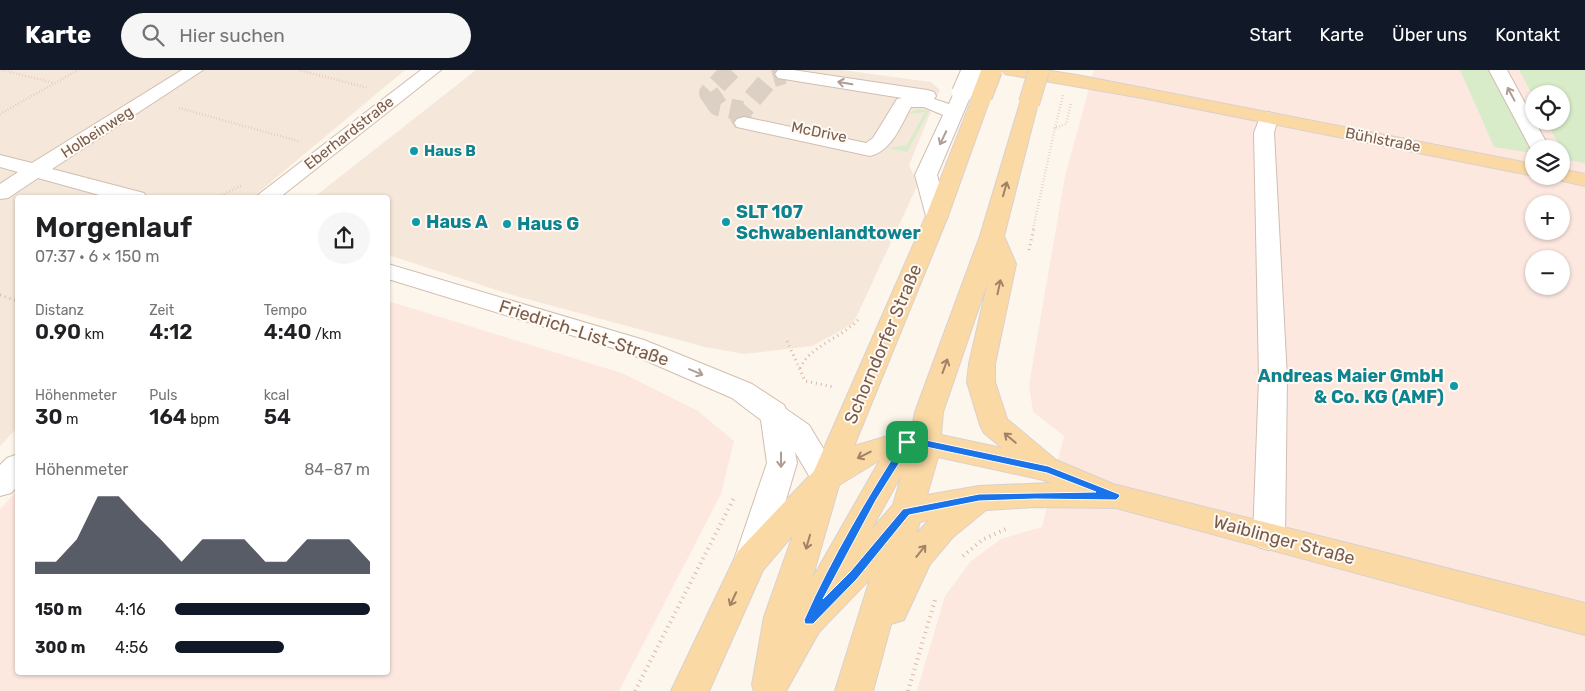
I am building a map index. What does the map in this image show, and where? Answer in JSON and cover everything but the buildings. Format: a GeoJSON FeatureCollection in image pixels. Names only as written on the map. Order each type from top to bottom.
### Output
{"type":"FeatureCollection","features":[{"type":"Feature","properties":{"kind":"main road","name":"Bühlstraße"},"geometry":{"type":"LineString","coordinates":[[958,70],[1149,102],[1232,111]]}},
{"type":"Feature","properties":{"kind":"main road","name":"Schorndorfer Straße"},"geometry":{"type":"LineString","coordinates":[[769,688],[781,616],[806,548],[826,478],[938,216],[972,95],[992,70]]}},
{"type":"Feature","properties":{"kind":"main road","name":"Bühlstraße"},"geometry":{"type":"LineString","coordinates":[[1011,70],[1156,94],[1232,111],[1525,168]]}},
{"type":"Feature","properties":{"kind":"main road","name":"Schorndorfer Straße"},"geometry":{"type":"LineString","coordinates":[[856,682],[906,512],[917,443],[992,236],[1039,70]]}},
{"type":"Feature","properties":{"kind":"main road"},"geometry":{"type":"LineString","coordinates":[[1570,177],[1585,180]]}},
{"type":"Feature","properties":{"kind":"main road"},"geometry":{"type":"LineString","coordinates":[[992,236],[1004,264],[982,364],[981,382],[994,425],[1048,470]]}},
{"type":"Feature","properties":{"kind":"main road","name":"Schorndorfer Straße"},"geometry":{"type":"LineString","coordinates":[[769,688],[809,620],[826,582],[873,497],[917,443]]}},
{"type":"Feature","properties":{"kind":"main road"},"geometry":{"type":"LineString","coordinates":[[826,478],[868,452],[917,443],[1048,470],[1116,496]]}},
{"type":"Feature","properties":{"kind":"main road","name":"Schorndorfer Straße"},"geometry":{"type":"LineString","coordinates":[[690,691],[750,561],[826,478]]}},
{"type":"Feature","properties":{"kind":"main road","name":"Waiblinger Straße"},"geometry":{"type":"LineString","coordinates":[[906,512],[979,498],[1035,495],[1116,496],[1585,619]]}},
{"type":"Feature","properties":{"kind":"main road"},"geometry":{"type":"LineString","coordinates":[[856,682],[918,554],[942,528],[979,498]]}},
{"type":"Feature","properties":{"kind":"main road"},"geometry":{"type":"LineString","coordinates":[[809,620],[853,576],[906,512]]}},
{"type":"Feature","properties":{"kind":"street","name":"Holbeinweg"},"geometry":{"type":"LineString","coordinates":[[0,193],[194,70]]}},
{"type":"Feature","properties":{"kind":"street","name":"Eberhardstraße"},"geometry":{"type":"LineString","coordinates":[[269,195],[432,70]]}},
{"type":"Feature","properties":{"kind":"street"},"geometry":{"type":"LineString","coordinates":[[938,216],[926,175],[955,114],[972,95],[972,70]]}},
{"type":"Feature","properties":{"kind":"street"},"geometry":{"type":"LineString","coordinates":[[1498,70],[1535,140]]}},
{"type":"Feature","properties":{"kind":"street"},"geometry":{"type":"LineString","coordinates":[[784,74],[944,99],[972,95]]}},
{"type":"Feature","properties":{"kind":"street","name":"McDrive"},"geometry":{"type":"LineString","coordinates":[[893,91],[861,139],[849,139],[747,119],[870,150],[881,142],[904,103],[909,101],[940,106],[955,114]]}},
{"type":"Feature","properties":{"kind":"street"},"geometry":{"type":"LineString","coordinates":[[1268,118],[1264,133],[1273,378],[1269,536]]}},
{"type":"Feature","properties":{"kind":"street"},"geometry":{"type":"LineString","coordinates":[[0,161],[125,195]]}},
{"type":"Feature","properties":{"kind":"street","name":"Friedrich-List-Straße"},"geometry":{"type":"LineString","coordinates":[[390,272],[635,346],[742,391],[774,412],[799,433],[826,478]]}},
{"type":"Feature","properties":{"kind":"street"},"geometry":{"type":"LineString","coordinates":[[750,561],[782,463],[774,412]]}},
{"type":"Feature","properties":{"kind":"street"},"geometry":{"type":"LineString","coordinates":[[0,484],[15,469]]}},
{"type":"Feature","properties":{"kind":"path"},"geometry":{"type":"LineString","coordinates":[[2,70],[55,83]]}},
{"type":"Feature","properties":{"kind":"path"},"geometry":{"type":"LineString","coordinates":[[0,114],[78,70]]}},
{"type":"Feature","properties":{"kind":"path","name":"Eberhardstraße"},"geometry":{"type":"LineString","coordinates":[[299,70],[370,88]]}},
{"type":"Feature","properties":{"kind":"path"},"geometry":{"type":"LineString","coordinates":[[1064,89],[1055,128],[1066,124],[1072,97]]}},
{"type":"Feature","properties":{"kind":"path","name":"Eberhardstraße"},"geometry":{"type":"LineString","coordinates":[[148,99],[306,144]]}},
{"type":"Feature","properties":{"kind":"path"},"geometry":{"type":"LineString","coordinates":[[0,295],[15,300]]}},
{"type":"Feature","properties":{"kind":"path"},"geometry":{"type":"LineString","coordinates":[[800,368],[806,356],[848,331],[863,313]]}},
{"type":"Feature","properties":{"kind":"path"},"geometry":{"type":"LineString","coordinates":[[787,341],[805,380]]}},
{"type":"Feature","properties":{"kind":"path"},"geometry":{"type":"LineString","coordinates":[[635,691],[738,492]]}},
{"type":"Feature","properties":{"kind":"path"},"geometry":{"type":"LineString","coordinates":[[956,562],[982,540],[996,532]]}},
{"type":"Feature","properties":{"kind":"path"},"geometry":{"type":"LineString","coordinates":[[908,691],[936,596]]}},
{"type":"Feature","properties":{"kind":"shaded area"},"geometry":{"type":"Polygon","coordinates":[[[0,70],[405,70],[255,195],[15,195],[15,430],[0,446],[0,70]]]}},
{"type":"Feature","properties":{"kind":"shaded area"},"geometry":{"type":"Polygon","coordinates":[[[476,70],[842,70],[931,82],[940,90],[909,165],[918,184],[853,324],[812,346],[744,354],[705,347],[512,295],[390,256],[390,195],[317,195],[476,70]]]}},
{"type":"Feature","properties":{"kind":"shaded area"},"geometry":{"type":"Polygon","coordinates":[[[1094,70],[1585,70],[1585,691],[917,691],[945,596],[971,561],[1001,539],[1042,527],[1064,436],[1033,412],[1029,385],[1065,176],[1094,70]]]}},
{"type":"Feature","properties":{"kind":"shaded area"},"geometry":{"type":"Polygon","coordinates":[[[390,302],[622,373],[698,411],[734,441],[721,494],[619,691],[0,691],[0,509],[15,493],[15,675],[390,675],[390,302]]]}},
{"type":"Feature","properties":{"kind":"green space"},"geometry":{"type":"Polygon","coordinates":[[[1460,70],[1491,70],[1526,140],[1525,152],[1494,147],[1460,70]]]}},
{"type":"Feature","properties":{"kind":"green space"},"geometry":{"type":"Polygon","coordinates":[[[1519,70],[1585,70],[1585,163],[1570,160],[1570,140],[1556,140],[1551,130],[1570,130],[1570,85],[1527,85],[1519,70]]]}},
{"type":"Feature","properties":{"kind":"green space"},"geometry":{"type":"Polygon","coordinates":[[[918,109],[929,111],[907,152],[887,148],[907,145],[925,112],[907,114],[918,109]]]}},
{"type":"Feature","properties":{"kind":"tunnel"},"geometry":{"type":"LineString","coordinates":[[731,70],[709,93],[718,106],[742,111]]}},
{"type":"Feature","properties":{"kind":"tunnel"},"geometry":{"type":"LineString","coordinates":[[742,111],[770,78],[784,74]]}},
{"type":"Feature","properties":{"kind":"tunnel"},"geometry":{"type":"LineString","coordinates":[[742,111],[740,117],[744,123]]}},
{"type":"Feature","properties":{"kind":"place","name":"Haus B"},"geometry":{"type":"Point","coordinates":[414,151]}},
{"type":"Feature","properties":{"kind":"place","name":"Haus A"},"geometry":{"type":"Point","coordinates":[416,222]}},
{"type":"Feature","properties":{"kind":"place","name":"SLT 107 Schwabenlandtower"},"geometry":{"type":"Point","coordinates":[726,222]}},
{"type":"Feature","properties":{"kind":"place","name":"Haus G"},"geometry":{"type":"Point","coordinates":[507,224]}},
{"type":"Feature","properties":{"kind":"place","name":"Andreas Maier GmbH & Co. KG (AMF)"},"geometry":{"type":"Point","coordinates":[1454,386]}},
{"type":"Feature","properties":{"kind":"route"},"geometry":{"type":"LineString","coordinates":[[907,442],[926,443],[1048,470],[1116,496],[1035,495],[979,498],[934,505],[906,512],[853,576],[809,620],[826,582],[873,497],[907,442]]}}]}
